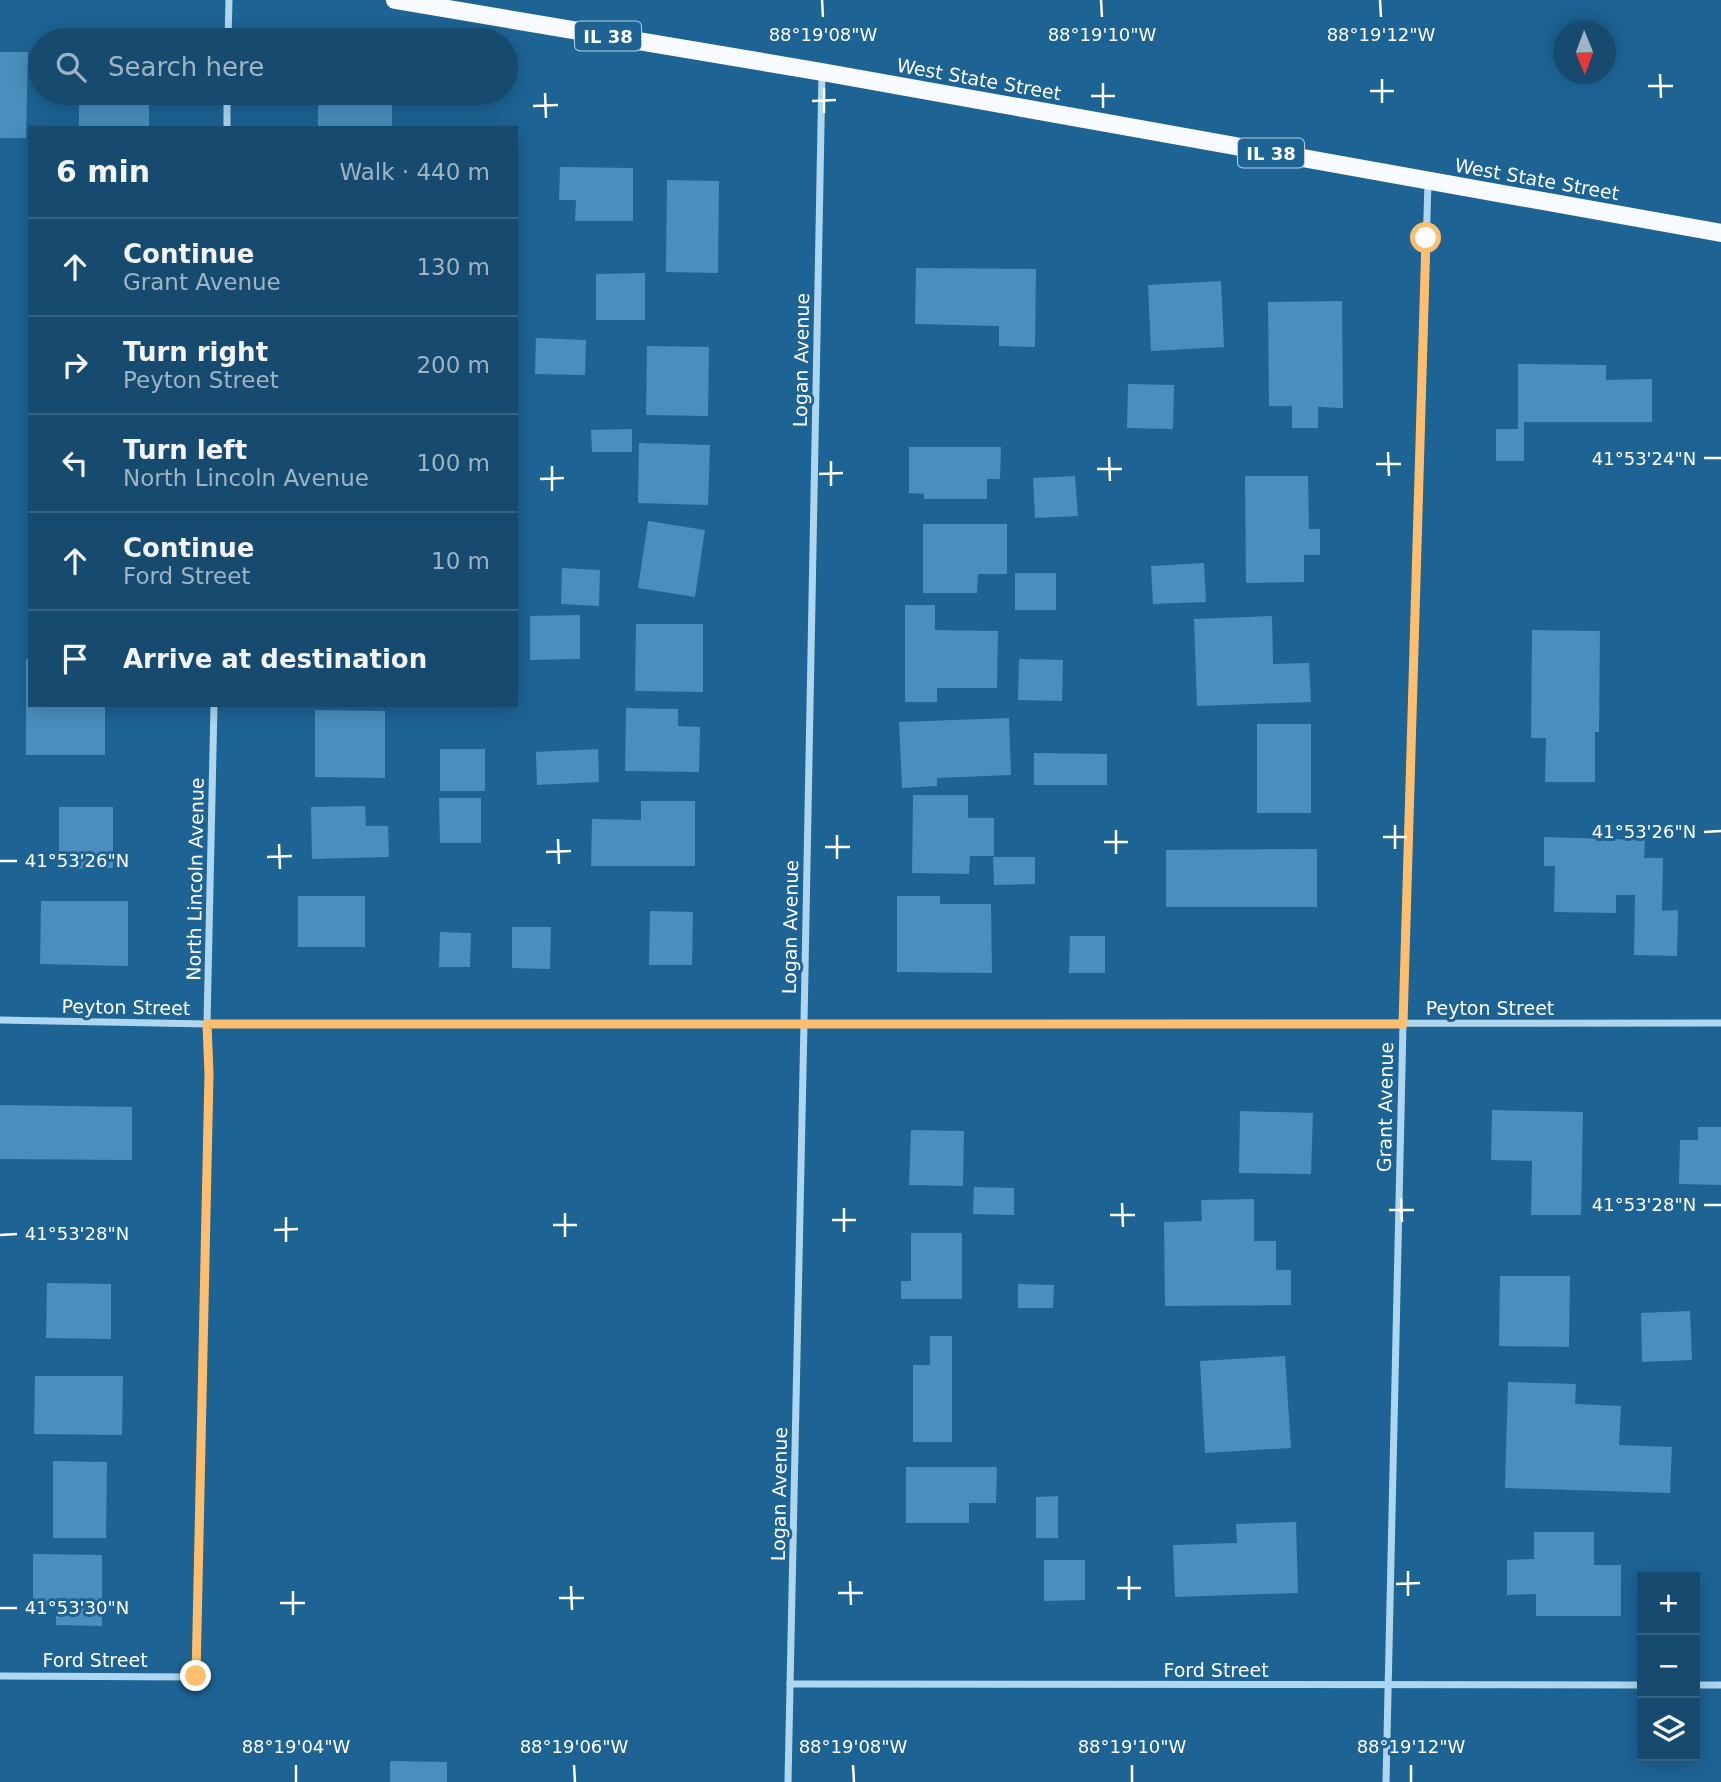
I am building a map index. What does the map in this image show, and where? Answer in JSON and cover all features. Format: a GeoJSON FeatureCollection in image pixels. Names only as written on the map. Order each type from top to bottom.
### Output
{"type":"FeatureCollection","features":[{"type":"Feature","properties":{"kind":"main road","name":"West State Street"},"geometry":{"type":"LineString","coordinates":[[395,0],[822,72],[1721,233]]}},
{"type":"Feature","properties":{"kind":"street"},"geometry":{"type":"LineString","coordinates":[[229,0],[229,28]]}},
{"type":"Feature","properties":{"kind":"street","name":"Logan Avenue"},"geometry":{"type":"LineString","coordinates":[[788,1782],[822,72]]}},
{"type":"Feature","properties":{"kind":"street"},"geometry":{"type":"LineString","coordinates":[[227,105],[227,126]]}},
{"type":"Feature","properties":{"kind":"street","name":"Grant Avenue"},"geometry":{"type":"LineString","coordinates":[[1386,1782],[1403,1024],[1428,181]]}},
{"type":"Feature","properties":{"kind":"street","name":"North Lincoln Avenue"},"geometry":{"type":"LineString","coordinates":[[197,1641],[214,707]]}},
{"type":"Feature","properties":{"kind":"street","name":"Peyton Street"},"geometry":{"type":"LineString","coordinates":[[0,1020],[207,1024],[1721,1023]]}},
{"type":"Feature","properties":{"kind":"street","name":"Ford Street"},"geometry":{"type":"LineString","coordinates":[[0,1676],[196,1676],[197,1641]]}},
{"type":"Feature","properties":{"kind":"street","name":"Ford Street"},"geometry":{"type":"LineString","coordinates":[[790,1684],[1637,1685]]}},
{"type":"Feature","properties":{"kind":"street"},"geometry":{"type":"LineString","coordinates":[[1700,1685],[1721,1685]]}},
{"type":"Feature","properties":{"kind":"building"},"geometry":{"type":"Polygon","coordinates":[[[0,52],[28,52],[26,138],[0,138],[0,52]]]}},
{"type":"Feature","properties":{"kind":"building"},"geometry":{"type":"Polygon","coordinates":[[[79,105],[149,105],[149,126],[79,126],[79,105]]]}},
{"type":"Feature","properties":{"kind":"building"},"geometry":{"type":"Polygon","coordinates":[[[318,105],[392,105],[392,126],[318,126],[318,105]]]}},
{"type":"Feature","properties":{"kind":"building"},"geometry":{"type":"Polygon","coordinates":[[[560,167],[633,168],[633,221],[575,221],[576,200],[559,200],[560,167]]]}},
{"type":"Feature","properties":{"kind":"building"},"geometry":{"type":"Polygon","coordinates":[[[667,180],[719,181],[718,273],[666,272],[667,180]]]}},
{"type":"Feature","properties":{"kind":"building"},"geometry":{"type":"Polygon","coordinates":[[[916,268],[1036,269],[1035,347],[999,346],[999,326],[915,324],[916,268]]]}},
{"type":"Feature","properties":{"kind":"building"},"geometry":{"type":"Polygon","coordinates":[[[645,273],[645,320],[596,320],[596,274],[645,273]]]}},
{"type":"Feature","properties":{"kind":"building"},"geometry":{"type":"Polygon","coordinates":[[[1221,281],[1224,347],[1151,351],[1148,285],[1221,281]]]}},
{"type":"Feature","properties":{"kind":"building"},"geometry":{"type":"Polygon","coordinates":[[[1342,301],[1343,408],[1318,407],[1318,428],[1292,428],[1292,406],[1269,406],[1268,302],[1342,301]]]}},
{"type":"Feature","properties":{"kind":"building"},"geometry":{"type":"Polygon","coordinates":[[[536,338],[586,340],[585,375],[535,374],[536,338]]]}},
{"type":"Feature","properties":{"kind":"building"},"geometry":{"type":"Polygon","coordinates":[[[647,346],[709,347],[708,416],[646,415],[647,346]]]}},
{"type":"Feature","properties":{"kind":"building"},"geometry":{"type":"Polygon","coordinates":[[[1518,364],[1606,365],[1606,380],[1652,379],[1652,422],[1524,422],[1524,461],[1496,461],[1496,429],[1518,429],[1518,364]]]}},
{"type":"Feature","properties":{"kind":"building"},"geometry":{"type":"Polygon","coordinates":[[[1128,384],[1174,385],[1173,429],[1127,428],[1128,384]]]}},
{"type":"Feature","properties":{"kind":"building"},"geometry":{"type":"Polygon","coordinates":[[[632,429],[632,452],[592,452],[591,430],[632,429]]]}},
{"type":"Feature","properties":{"kind":"building"},"geometry":{"type":"Polygon","coordinates":[[[639,443],[710,445],[708,505],[638,503],[639,443]]]}},
{"type":"Feature","properties":{"kind":"building"},"geometry":{"type":"Polygon","coordinates":[[[909,447],[1001,447],[1000,479],[987,479],[987,499],[924,499],[924,494],[909,493],[909,447]]]}},
{"type":"Feature","properties":{"kind":"building"},"geometry":{"type":"Polygon","coordinates":[[[1075,476],[1078,516],[1035,518],[1033,478],[1075,476]]]}},
{"type":"Feature","properties":{"kind":"building"},"geometry":{"type":"Polygon","coordinates":[[[1245,476],[1308,476],[1309,529],[1320,529],[1320,555],[1304,555],[1304,582],[1246,583],[1245,476]]]}},
{"type":"Feature","properties":{"kind":"building"},"geometry":{"type":"Polygon","coordinates":[[[648,521],[705,530],[695,597],[638,588],[648,521]]]}},
{"type":"Feature","properties":{"kind":"building"},"geometry":{"type":"Polygon","coordinates":[[[923,524],[1007,524],[1007,574],[978,574],[977,593],[923,593],[923,524]]]}},
{"type":"Feature","properties":{"kind":"building"},"geometry":{"type":"Polygon","coordinates":[[[1204,563],[1206,602],[1153,604],[1151,566],[1204,563]]]}},
{"type":"Feature","properties":{"kind":"building"},"geometry":{"type":"Polygon","coordinates":[[[562,568],[600,570],[599,606],[561,604],[562,568]]]}},
{"type":"Feature","properties":{"kind":"building"},"geometry":{"type":"Polygon","coordinates":[[[1015,573],[1056,573],[1056,610],[1015,610],[1015,573]]]}},
{"type":"Feature","properties":{"kind":"building"},"geometry":{"type":"Polygon","coordinates":[[[905,605],[935,605],[935,630],[998,631],[997,688],[937,688],[937,702],[905,702],[905,605]]]}},
{"type":"Feature","properties":{"kind":"building"},"geometry":{"type":"Polygon","coordinates":[[[580,615],[580,659],[530,660],[530,616],[580,615]]]}},
{"type":"Feature","properties":{"kind":"building"},"geometry":{"type":"Polygon","coordinates":[[[1272,616],[1273,664],[1309,663],[1311,702],[1197,706],[1194,619],[1272,616]]]}},
{"type":"Feature","properties":{"kind":"building"},"geometry":{"type":"Polygon","coordinates":[[[636,624],[703,624],[703,692],[635,691],[636,624]]]}},
{"type":"Feature","properties":{"kind":"building"},"geometry":{"type":"Polygon","coordinates":[[[1532,630],[1600,631],[1599,732],[1595,732],[1595,782],[1545,782],[1546,738],[1531,738],[1532,630]]]}},
{"type":"Feature","properties":{"kind":"building"},"geometry":{"type":"Polygon","coordinates":[[[28,659],[28,707],[105,707],[105,755],[26,755],[28,659]]]}},
{"type":"Feature","properties":{"kind":"building"},"geometry":{"type":"Polygon","coordinates":[[[1019,659],[1063,660],[1062,701],[1018,700],[1019,659]]]}},
{"type":"Feature","properties":{"kind":"building"},"geometry":{"type":"Polygon","coordinates":[[[626,708],[678,709],[678,726],[700,727],[699,772],[625,771],[626,708]]]}},
{"type":"Feature","properties":{"kind":"building"},"geometry":{"type":"Polygon","coordinates":[[[315,710],[385,711],[385,778],[315,777],[315,710]]]}},
{"type":"Feature","properties":{"kind":"building"},"geometry":{"type":"Polygon","coordinates":[[[1009,718],[1011,775],[937,778],[937,786],[902,788],[899,722],[1009,718]]]}},
{"type":"Feature","properties":{"kind":"building"},"geometry":{"type":"Polygon","coordinates":[[[1257,724],[1311,724],[1311,813],[1257,813],[1257,724]]]}},
{"type":"Feature","properties":{"kind":"building"},"geometry":{"type":"Polygon","coordinates":[[[440,749],[485,749],[485,791],[440,791],[440,749]]]}},
{"type":"Feature","properties":{"kind":"building"},"geometry":{"type":"Polygon","coordinates":[[[598,749],[599,782],[537,785],[536,752],[598,749]]]}},
{"type":"Feature","properties":{"kind":"building"},"geometry":{"type":"Polygon","coordinates":[[[1034,753],[1107,754],[1107,785],[1034,785],[1034,753]]]}},
{"type":"Feature","properties":{"kind":"building"},"geometry":{"type":"Polygon","coordinates":[[[913,795],[968,795],[968,818],[994,818],[994,856],[970,856],[969,874],[912,873],[913,795]]]}},
{"type":"Feature","properties":{"kind":"building"},"geometry":{"type":"Polygon","coordinates":[[[439,798],[481,798],[481,843],[440,843],[439,798]]]}},
{"type":"Feature","properties":{"kind":"building"},"geometry":{"type":"Polygon","coordinates":[[[641,801],[695,801],[695,866],[591,866],[592,819],[641,820],[641,801]]]}},
{"type":"Feature","properties":{"kind":"building"},"geometry":{"type":"Polygon","coordinates":[[[365,806],[366,826],[388,826],[389,857],[312,859],[311,807],[365,806]]]}},
{"type":"Feature","properties":{"kind":"building"},"geometry":{"type":"Polygon","coordinates":[[[59,807],[113,807],[113,868],[59,869],[59,807]]]}},
{"type":"Feature","properties":{"kind":"building"},"geometry":{"type":"Polygon","coordinates":[[[1544,837],[1645,840],[1644,858],[1663,858],[1662,911],[1678,910],[1677,956],[1634,955],[1635,895],[1616,895],[1616,913],[1554,912],[1555,866],[1544,866],[1544,837]]]}},
{"type":"Feature","properties":{"kind":"building"},"geometry":{"type":"Polygon","coordinates":[[[1317,849],[1317,907],[1166,907],[1166,850],[1317,849]]]}},
{"type":"Feature","properties":{"kind":"building"},"geometry":{"type":"Polygon","coordinates":[[[993,857],[1035,857],[1035,884],[994,885],[993,857]]]}},
{"type":"Feature","properties":{"kind":"building"},"geometry":{"type":"Polygon","coordinates":[[[298,896],[365,896],[365,947],[298,947],[298,896]]]}},
{"type":"Feature","properties":{"kind":"building"},"geometry":{"type":"Polygon","coordinates":[[[897,896],[940,896],[940,904],[991,904],[992,973],[897,972],[897,896]]]}},
{"type":"Feature","properties":{"kind":"building"},"geometry":{"type":"Polygon","coordinates":[[[41,901],[128,901],[128,966],[40,964],[41,901]]]}},
{"type":"Feature","properties":{"kind":"building"},"geometry":{"type":"Polygon","coordinates":[[[650,911],[693,912],[692,965],[649,965],[650,911]]]}},
{"type":"Feature","properties":{"kind":"building"},"geometry":{"type":"Polygon","coordinates":[[[512,927],[551,927],[550,969],[512,968],[512,927]]]}},
{"type":"Feature","properties":{"kind":"building"},"geometry":{"type":"Polygon","coordinates":[[[440,932],[471,933],[470,967],[439,967],[440,932]]]}},
{"type":"Feature","properties":{"kind":"building"},"geometry":{"type":"Polygon","coordinates":[[[1070,936],[1105,936],[1105,973],[1069,973],[1070,936]]]}},
{"type":"Feature","properties":{"kind":"building"},"geometry":{"type":"Polygon","coordinates":[[[0,1105],[132,1107],[132,1160],[0,1159],[0,1105]]]}},
{"type":"Feature","properties":{"kind":"building"},"geometry":{"type":"Polygon","coordinates":[[[1492,1110],[1583,1112],[1581,1215],[1531,1215],[1532,1161],[1491,1160],[1492,1110]]]}},
{"type":"Feature","properties":{"kind":"building"},"geometry":{"type":"Polygon","coordinates":[[[1240,1111],[1313,1113],[1311,1174],[1239,1173],[1240,1111]]]}},
{"type":"Feature","properties":{"kind":"building"},"geometry":{"type":"Polygon","coordinates":[[[1698,1127],[1721,1127],[1721,1185],[1679,1184],[1680,1140],[1698,1140],[1698,1127]]]}},
{"type":"Feature","properties":{"kind":"building"},"geometry":{"type":"Polygon","coordinates":[[[911,1130],[964,1131],[963,1186],[909,1185],[911,1130]]]}},
{"type":"Feature","properties":{"kind":"building"},"geometry":{"type":"Polygon","coordinates":[[[974,1187],[1014,1188],[1014,1215],[973,1214],[974,1187]]]}},
{"type":"Feature","properties":{"kind":"building"},"geometry":{"type":"Polygon","coordinates":[[[1254,1199],[1254,1241],[1276,1241],[1276,1270],[1291,1270],[1291,1305],[1165,1306],[1164,1222],[1202,1221],[1201,1200],[1254,1199]]]}},
{"type":"Feature","properties":{"kind":"building"},"geometry":{"type":"Polygon","coordinates":[[[911,1233],[962,1233],[962,1299],[901,1299],[901,1281],[911,1281],[911,1233]]]}},
{"type":"Feature","properties":{"kind":"building"},"geometry":{"type":"Polygon","coordinates":[[[1500,1276],[1570,1276],[1569,1347],[1499,1346],[1500,1276]]]}},
{"type":"Feature","properties":{"kind":"building"},"geometry":{"type":"Polygon","coordinates":[[[47,1283],[111,1284],[111,1339],[46,1338],[47,1283]]]}},
{"type":"Feature","properties":{"kind":"building"},"geometry":{"type":"Polygon","coordinates":[[[1018,1284],[1054,1285],[1053,1308],[1018,1308],[1018,1284]]]}},
{"type":"Feature","properties":{"kind":"building"},"geometry":{"type":"Polygon","coordinates":[[[1690,1311],[1692,1360],[1642,1362],[1641,1313],[1690,1311]]]}},
{"type":"Feature","properties":{"kind":"building"},"geometry":{"type":"Polygon","coordinates":[[[930,1336],[952,1336],[952,1442],[913,1442],[913,1365],[930,1365],[930,1336]]]}},
{"type":"Feature","properties":{"kind":"building"},"geometry":{"type":"Polygon","coordinates":[[[1285,1356],[1291,1448],[1205,1453],[1200,1361],[1285,1356]]]}},
{"type":"Feature","properties":{"kind":"building"},"geometry":{"type":"Polygon","coordinates":[[[35,1376],[123,1376],[122,1435],[34,1434],[35,1376]]]}},
{"type":"Feature","properties":{"kind":"building"},"geometry":{"type":"Polygon","coordinates":[[[1508,1382],[1576,1384],[1575,1404],[1621,1406],[1619,1445],[1672,1447],[1670,1493],[1505,1488],[1508,1382]]]}},
{"type":"Feature","properties":{"kind":"building"},"geometry":{"type":"Polygon","coordinates":[[[53,1461],[107,1462],[106,1538],[53,1538],[53,1461]]]}},
{"type":"Feature","properties":{"kind":"building"},"geometry":{"type":"Polygon","coordinates":[[[906,1467],[997,1467],[996,1503],[969,1503],[969,1523],[906,1523],[906,1467]]]}},
{"type":"Feature","properties":{"kind":"building"},"geometry":{"type":"Polygon","coordinates":[[[1058,1496],[1058,1538],[1036,1538],[1036,1497],[1058,1496]]]}},
{"type":"Feature","properties":{"kind":"building"},"geometry":{"type":"Polygon","coordinates":[[[1296,1522],[1298,1593],[1175,1597],[1173,1545],[1237,1543],[1236,1524],[1296,1522]]]}},
{"type":"Feature","properties":{"kind":"building"},"geometry":{"type":"Polygon","coordinates":[[[1534,1532],[1594,1532],[1594,1565],[1621,1565],[1621,1616],[1536,1616],[1536,1594],[1507,1595],[1507,1560],[1534,1559],[1534,1532]]]}},
{"type":"Feature","properties":{"kind":"building"},"geometry":{"type":"Polygon","coordinates":[[[33,1554],[102,1555],[102,1626],[56,1625],[56,1605],[33,1605],[33,1554]]]}},
{"type":"Feature","properties":{"kind":"building"},"geometry":{"type":"Polygon","coordinates":[[[1044,1560],[1085,1560],[1085,1600],[1044,1601],[1044,1560]]]}},
{"type":"Feature","properties":{"kind":"building"},"geometry":{"type":"Polygon","coordinates":[[[390,1761],[447,1762],[447,1782],[390,1782],[390,1761]]]}},
{"type":"Feature","properties":{"kind":"route"},"geometry":{"type":"LineString","coordinates":[[196,1676],[209,1074],[207,1024],[1403,1024],[1426,238]]}}]}
